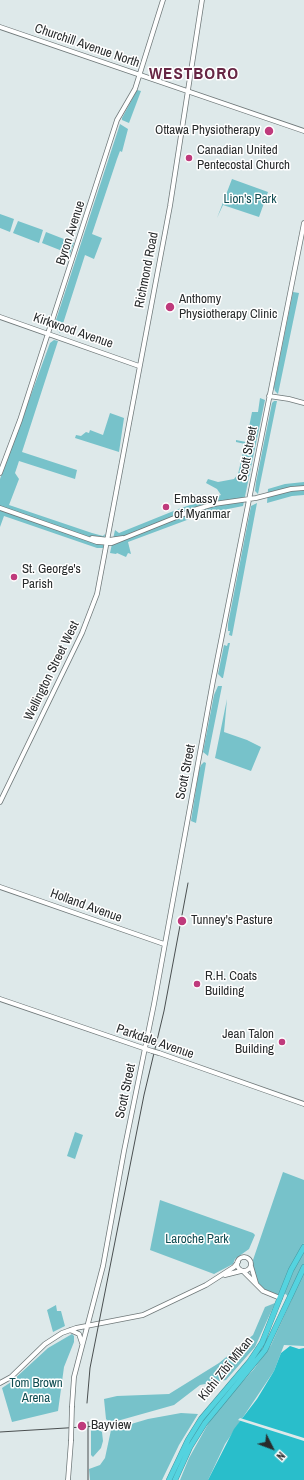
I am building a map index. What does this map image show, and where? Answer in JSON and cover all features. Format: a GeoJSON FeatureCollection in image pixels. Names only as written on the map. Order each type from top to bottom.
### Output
{"type":"FeatureCollection","features":[{"type":"Feature","properties":{"kind":"highway","name":"Kichi Zībī Mīkan"},"geometry":{"type":"LineString","coordinates":[[169,1480],[188,1440],[258,1350],[267,1333],[295,1262],[304,1247]]}},
{"type":"Feature","properties":{"kind":"highway","name":"Kichi Zībī Mīkan"},"geometry":{"type":"LineString","coordinates":[[218,1401],[265,1350],[304,1267]]}},
{"type":"Feature","properties":{"kind":"highway"},"geometry":{"type":"LineString","coordinates":[[280,1298],[287,1301]]}},
{"type":"Feature","properties":{"kind":"highway","name":"Kichi Zībī Mīkan"},"geometry":{"type":"LineString","coordinates":[[174,1480],[204,1420]]}},
{"type":"Feature","properties":{"kind":"main road","name":"Byron Avenue"},"geometry":{"type":"LineString","coordinates":[[0,473],[20,420],[117,120],[132,97],[163,0]]}},
{"type":"Feature","properties":{"kind":"main road","name":"Richmond Road"},"geometry":{"type":"LineString","coordinates":[[109,542],[139,366],[169,211],[202,0]]}},
{"type":"Feature","properties":{"kind":"main road","name":"Churchill Avenue North"},"geometry":{"type":"LineString","coordinates":[[0,27],[188,92],[304,130]]}},
{"type":"Feature","properties":{"kind":"main road","name":"Scott Street"},"geometry":{"type":"LineString","coordinates":[[68,1480],[74,1377],[103,1266],[213,681],[304,223]]}},
{"type":"Feature","properties":{"kind":"main road","name":"Kirkwood Avenue"},"geometry":{"type":"LineString","coordinates":[[0,317],[139,366]]}},
{"type":"Feature","properties":{"kind":"main road"},"geometry":{"type":"LineString","coordinates":[[269,396],[286,398],[304,403]]}},
{"type":"Feature","properties":{"kind":"main road"},"geometry":{"type":"LineString","coordinates":[[0,508],[87,538],[109,542],[129,537],[198,509],[228,501],[258,498],[291,489],[304,488]]}},
{"type":"Feature","properties":{"kind":"main road","name":"Wellington Street West"},"geometry":{"type":"LineString","coordinates":[[0,802],[92,610],[109,542]]}},
{"type":"Feature","properties":{"kind":"main road","name":"Holland Avenue"},"geometry":{"type":"LineString","coordinates":[[0,887],[164,944]]}},
{"type":"Feature","properties":{"kind":"main road","name":"Parkdale Avenue"},"geometry":{"type":"LineString","coordinates":[[0,999],[304,1104]]}},
{"type":"Feature","properties":{"kind":"main road"},"geometry":{"type":"LineString","coordinates":[[0,1383],[11,1377],[53,1339],[70,1330],[143,1315],[188,1294],[219,1277],[234,1267],[241,1258],[250,1260],[257,1285]]}},
{"type":"Feature","properties":{"kind":"main road"},"geometry":{"type":"LineString","coordinates":[[238,1262],[238,1266],[242,1271],[265,1292],[280,1298]]}},
{"type":"Feature","properties":{"kind":"main road"},"geometry":{"type":"LineString","coordinates":[[219,1277],[248,1270],[251,1265]]}},
{"type":"Feature","properties":{"kind":"main road"},"geometry":{"type":"LineString","coordinates":[[70,1330],[80,1336],[82,1347]]}},
{"type":"Feature","properties":{"kind":"green space"},"geometry":{"type":"Polygon","coordinates":[[[137,90],[141,91],[129,123],[122,120],[122,118],[137,90]]]}},
{"type":"Feature","properties":{"kind":"green space"},"geometry":{"type":"Polygon","coordinates":[[[120,124],[128,129],[122,152],[120,151],[117,159],[92,234],[102,238],[94,259],[85,255],[60,333],[54,326],[120,124]]]}},
{"type":"Feature","properties":{"kind":"green space","name":"Lion's Park"},"geometry":{"type":"Polygon","coordinates":[[[232,179],[268,192],[259,217],[223,205],[217,218],[232,179]]]}},
{"type":"Feature","properties":{"kind":"green space"},"geometry":{"type":"Polygon","coordinates":[[[0,214],[14,219],[10,232],[0,228],[0,214]]]}},
{"type":"Feature","properties":{"kind":"green space"},"geometry":{"type":"Polygon","coordinates":[[[18,221],[43,230],[39,243],[13,233],[18,221]]]}},
{"type":"Feature","properties":{"kind":"green space"},"geometry":{"type":"Polygon","coordinates":[[[46,232],[74,243],[70,254],[42,243],[46,232]]]}},
{"type":"Feature","properties":{"kind":"green space"},"geometry":{"type":"Polygon","coordinates":[[[293,292],[299,293],[278,394],[274,387],[293,292]]]}},
{"type":"Feature","properties":{"kind":"green space"},"geometry":{"type":"Polygon","coordinates":[[[54,340],[58,341],[22,452],[77,470],[75,479],[19,461],[15,473],[19,479],[9,505],[92,533],[103,536],[105,534],[103,548],[97,548],[4,516],[0,527],[0,479],[50,343],[54,340]]]}},
{"type":"Feature","properties":{"kind":"green space"},"geometry":{"type":"Polygon","coordinates":[[[260,398],[265,400],[243,506],[203,514],[128,542],[131,554],[128,553],[126,557],[117,553],[110,553],[115,530],[119,533],[181,508],[221,495],[217,489],[206,483],[208,479],[218,482],[234,479],[238,474],[245,444],[236,442],[236,440],[246,442],[252,412],[258,412],[260,398]]]}},
{"type":"Feature","properties":{"kind":"green space"},"geometry":{"type":"Polygon","coordinates":[[[277,401],[258,494],[255,491],[256,482],[272,403],[277,401]]]}},
{"type":"Feature","properties":{"kind":"green space"},"geometry":{"type":"Polygon","coordinates":[[[110,413],[124,418],[119,452],[75,438],[76,435],[81,436],[86,432],[89,433],[90,430],[103,435],[110,413]]]}},
{"type":"Feature","properties":{"kind":"green space"},"geometry":{"type":"Polygon","coordinates":[[[304,482],[304,495],[292,496],[267,503],[268,489],[285,484],[304,482]]]}},
{"type":"Feature","properties":{"kind":"green space"},"geometry":{"type":"Polygon","coordinates":[[[257,503],[232,636],[229,635],[230,631],[228,631],[228,624],[251,506],[257,503]]]}},
{"type":"Feature","properties":{"kind":"green space"},"geometry":{"type":"Polygon","coordinates":[[[228,643],[230,643],[222,678],[218,674],[224,645],[227,646],[228,643]]]}},
{"type":"Feature","properties":{"kind":"green space"},"geometry":{"type":"Polygon","coordinates":[[[218,686],[222,686],[208,756],[203,752],[214,695],[218,686]]]}},
{"type":"Feature","properties":{"kind":"green space"},"geometry":{"type":"Polygon","coordinates":[[[227,699],[224,732],[247,740],[261,747],[251,771],[215,758],[227,699]]]}},
{"type":"Feature","properties":{"kind":"green space"},"geometry":{"type":"Polygon","coordinates":[[[204,762],[206,763],[196,823],[191,821],[199,770],[204,762]]]}},
{"type":"Feature","properties":{"kind":"green space"},"geometry":{"type":"Polygon","coordinates":[[[75,1132],[83,1135],[75,1159],[67,1156],[75,1132]]]}},
{"type":"Feature","properties":{"kind":"green space"},"geometry":{"type":"Polygon","coordinates":[[[283,1172],[304,1180],[304,1243],[291,1265],[279,1295],[267,1291],[260,1286],[253,1273],[253,1260],[283,1172]]]}},
{"type":"Feature","properties":{"kind":"green space","name":"Laroche Park"},"geometry":{"type":"Polygon","coordinates":[[[160,1200],[253,1233],[255,1235],[249,1249],[235,1259],[233,1264],[214,1274],[150,1250],[160,1200]]]}},
{"type":"Feature","properties":{"kind":"green space"},"geometry":{"type":"Polygon","coordinates":[[[304,1252],[304,1346],[284,1345],[274,1371],[225,1444],[208,1480],[180,1480],[189,1458],[208,1424],[219,1408],[254,1369],[271,1345],[292,1299],[284,1293],[298,1260],[304,1252]]]}},
{"type":"Feature","properties":{"kind":"green space"},"geometry":{"type":"Polygon","coordinates":[[[275,1303],[255,1347],[226,1380],[200,1385],[174,1405],[110,1423],[106,1419],[104,1399],[117,1396],[169,1394],[219,1363],[253,1335],[265,1307],[275,1303]]]}},
{"type":"Feature","properties":{"kind":"green space"},"geometry":{"type":"Polygon","coordinates":[[[56,1305],[57,1311],[61,1311],[65,1326],[53,1332],[47,1310],[56,1305]]]}},
{"type":"Feature","properties":{"kind":"green space","name":"Tom Brown Arena"},"geometry":{"type":"Polygon","coordinates":[[[72,1334],[74,1336],[74,1342],[64,1367],[58,1411],[12,1422],[2,1388],[11,1382],[48,1348],[72,1334]]]}},
{"type":"Feature","properties":{"kind":"green space"},"geometry":{"type":"Polygon","coordinates":[[[181,1413],[198,1414],[179,1445],[162,1480],[90,1480],[89,1469],[100,1465],[105,1458],[111,1430],[148,1419],[181,1413]]]}},
{"type":"Feature","properties":{"kind":"green space"},"geometry":{"type":"Polygon","coordinates":[[[91,1430],[99,1430],[102,1432],[103,1441],[101,1448],[93,1457],[91,1455],[91,1430]]]}},
{"type":"Feature","properties":{"kind":"shaded area"},"geometry":{"type":"Polygon","coordinates":[[[290,1346],[299,1349],[304,1348],[304,1480],[208,1480],[234,1429],[257,1399],[274,1371],[281,1353],[290,1346]]]}},
{"type":"Feature","properties":{"kind":"pier"},"geometry":{"type":"Polygon","coordinates":[[[240,1418],[304,1438],[304,1441],[238,1420],[240,1418]]]}},
{"type":"Feature","properties":{"kind":"tram line"},"geometry":{"type":"LineString","coordinates":[[87,1403],[90,1368],[144,1095],[164,1011],[188,883]]}},
{"type":"Feature","properties":{"kind":"tram line"},"geometry":{"type":"LineString","coordinates":[[88,1422],[88,1480]]}},
{"type":"Feature","properties":{"kind":"tram line"},"geometry":{"type":"LineString","coordinates":[[0,1432],[99,1426]]}},
{"type":"Feature","properties":{"kind":"place","name":"Ottawa Physiotherapy"},"geometry":{"type":"Point","coordinates":[269,131]}},
{"type":"Feature","properties":{"kind":"place","name":"Canadian United Pentecostal Church"},"geometry":{"type":"Point","coordinates":[189,158]}},
{"type":"Feature","properties":{"kind":"place","name":"Anthomy Physiotherapy Clinic"},"geometry":{"type":"Point","coordinates":[170,307]}},
{"type":"Feature","properties":{"kind":"place","name":"Embassy of Myanmar"},"geometry":{"type":"Point","coordinates":[166,507]}},
{"type":"Feature","properties":{"kind":"place","name":"St. George's Parish"},"geometry":{"type":"Point","coordinates":[14,577]}},
{"type":"Feature","properties":{"kind":"place","name":"Tunney's Pasture"},"geometry":{"type":"Point","coordinates":[182,921]}},
{"type":"Feature","properties":{"kind":"place","name":"R.H. Coats Building"},"geometry":{"type":"Point","coordinates":[197,984]}},
{"type":"Feature","properties":{"kind":"place","name":"Jean Talon Building"},"geometry":{"type":"Point","coordinates":[282,1042]}},
{"type":"Feature","properties":{"kind":"place","name":"Bayview"},"geometry":{"type":"Point","coordinates":[82,1426]}},
{"type":"Feature","properties":{"kind":"district","name":"WESTBORO"},"geometry":{"type":"Point","coordinates":[194,74]}}]}
